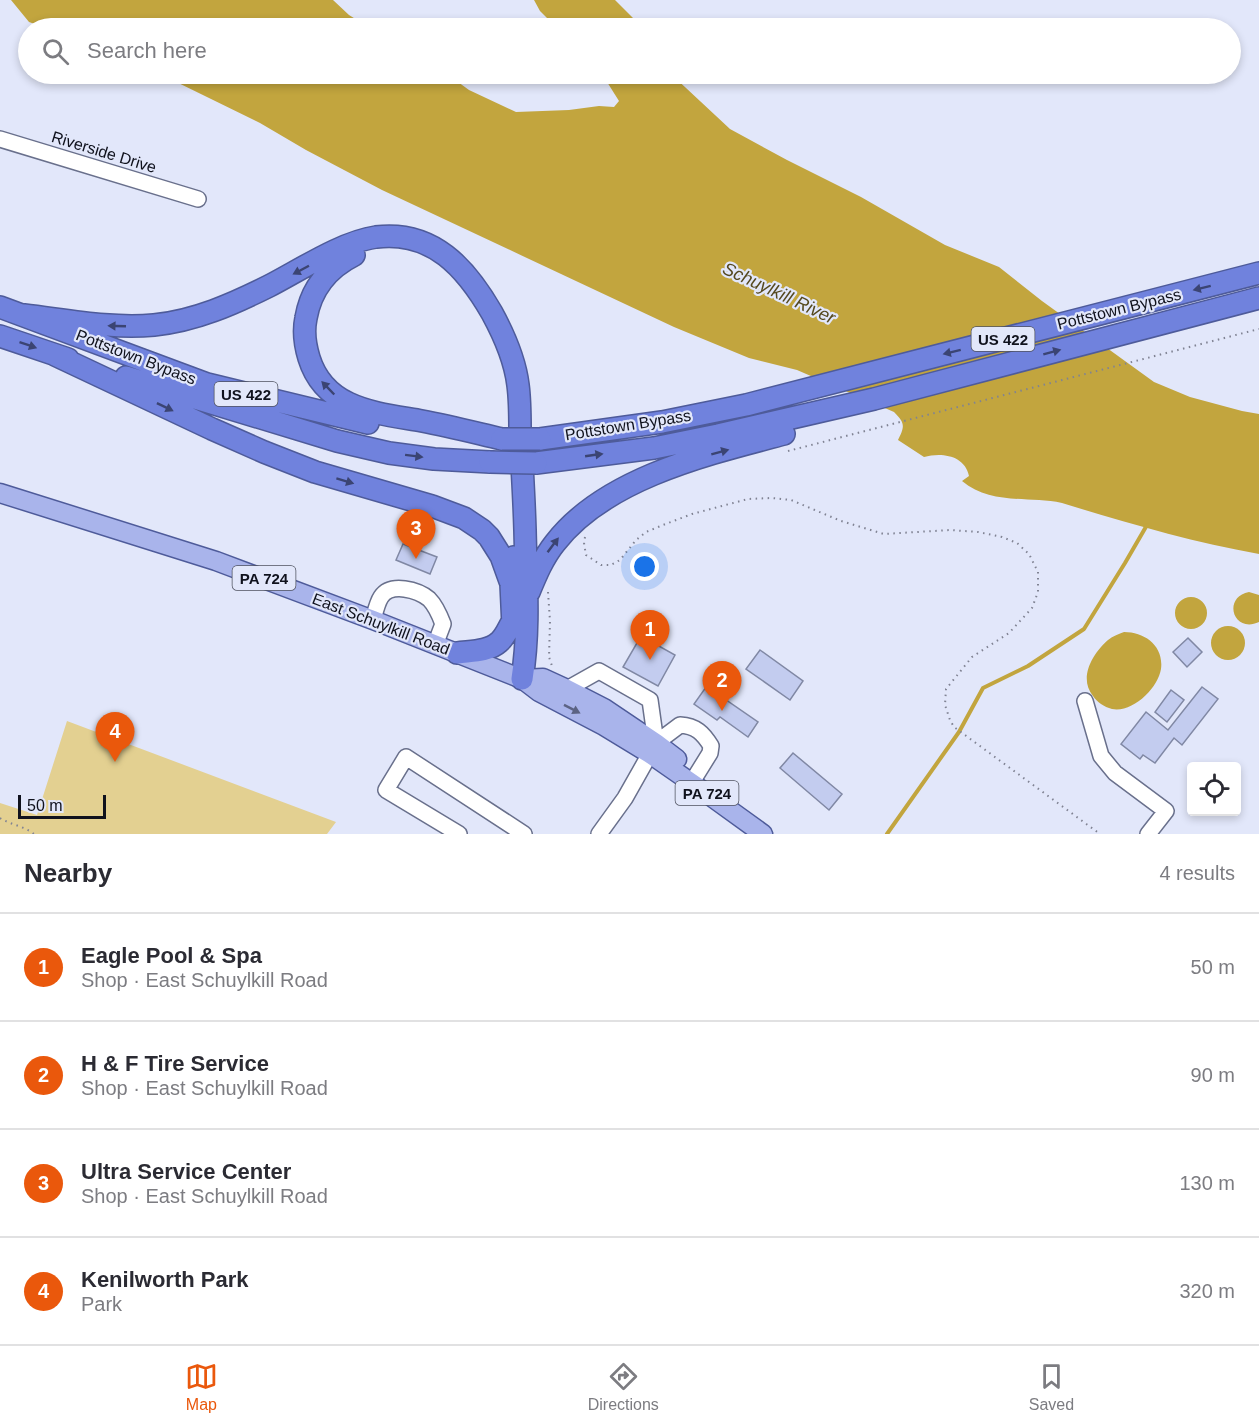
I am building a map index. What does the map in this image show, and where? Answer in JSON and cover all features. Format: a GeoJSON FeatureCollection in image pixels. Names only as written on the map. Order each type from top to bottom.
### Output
{"type":"FeatureCollection","features":[{"type":"Feature","properties":{"kind":"highway"},"geometry":{"type":"LineString","coordinates":[[24,315],[120,326],[167,323],[225,307],[335,251],[364,239],[400,237],[421,241],[441,251],[458,265],[476,287],[499,325],[510,353],[518,385],[523,485],[519,591],[512,622],[499,642],[491,647],[457,653]]}},
{"type":"Feature","properties":{"kind":"highway"},"geometry":{"type":"LineString","coordinates":[[502,439],[364,410],[343,401],[326,388],[312,367],[304,331],[312,297],[321,281],[331,270],[344,260],[365,251],[388,248],[408,249],[426,256],[446,270],[460,284],[481,316],[498,352],[509,401],[515,568],[526,646],[522,679]]}},
{"type":"Feature","properties":{"kind":"highway","name":"Pottstown Bypass"},"geometry":{"type":"LineString","coordinates":[[0,307],[207,384],[373,424],[435,434],[502,439],[540,439],[662,422],[746,405],[1259,273]]}},
{"type":"Feature","properties":{"kind":"highway","name":"Pottstown Bypass"},"geometry":{"type":"LineString","coordinates":[[0,336],[337,441],[389,453],[434,459],[536,463],[654,447],[718,435],[789,434],[874,399],[1259,297]]}},
{"type":"Feature","properties":{"kind":"highway"},"geometry":{"type":"LineString","coordinates":[[55,355],[264,452],[315,472],[432,506],[464,518],[482,530],[496,546],[519,591]]}},
{"type":"Feature","properties":{"kind":"highway"},"geometry":{"type":"LineString","coordinates":[[519,591],[562,534],[587,512],[613,495],[689,460],[789,434]]}},
{"type":"Feature","properties":{"kind":"highway"},"geometry":{"type":"LineString","coordinates":[[512,622],[522,679]]}},
{"type":"Feature","properties":{"kind":"main road","name":"East Schuylkill Road"},"geometry":{"type":"LineString","coordinates":[[0,493],[216,561],[373,620],[522,679],[539,692],[653,749]]}},
{"type":"Feature","properties":{"kind":"main road","name":"East Schuylkill Road"},"geometry":{"type":"LineString","coordinates":[[522,679],[543,678],[604,708],[653,749],[771,834]]}},
{"type":"Feature","properties":{"kind":"main road","name":"East Schuylkill Road"},"geometry":{"type":"LineString","coordinates":[[694,778],[763,834]]}},
{"type":"Feature","properties":{"kind":"street","name":"Riverside Drive"},"geometry":{"type":"LineString","coordinates":[[0,139],[198,199]]}},
{"type":"Feature","properties":{"kind":"street"},"geometry":{"type":"LineString","coordinates":[[373,620],[381,597],[389,589],[405,588],[428,598],[438,611],[443,624],[435,645]]}},
{"type":"Feature","properties":{"kind":"street"},"geometry":{"type":"LineString","coordinates":[[562,686],[598,671],[650,700],[653,749]]}},
{"type":"Feature","properties":{"kind":"street"},"geometry":{"type":"LineString","coordinates":[[1085,701],[1101,756],[1115,773],[1166,811],[1148,834]]}},
{"type":"Feature","properties":{"kind":"street"},"geometry":{"type":"LineString","coordinates":[[599,834],[625,798],[653,749],[680,724],[691,725],[705,736],[711,746],[710,753],[694,778]]}},
{"type":"Feature","properties":{"kind":"street"},"geometry":{"type":"LineString","coordinates":[[459,834],[386,790],[406,757],[524,834]]}},
{"type":"Feature","properties":{"kind":"path"},"geometry":{"type":"LineString","coordinates":[[789,434],[1259,329]]}},
{"type":"Feature","properties":{"kind":"path"},"geometry":{"type":"LineString","coordinates":[[585,536],[586,555],[601,565],[611,565],[620,561],[636,540],[646,532],[692,514],[748,499],[772,498],[791,500],[841,521],[884,534],[950,530],[978,532],[1017,543],[1029,554],[1038,572],[1038,592],[1032,608],[1009,633],[972,657],[946,689],[945,705],[954,727],[967,738],[1100,834]]}},
{"type":"Feature","properties":{"kind":"path"},"geometry":{"type":"LineString","coordinates":[[578,545],[584,543]]}},
{"type":"Feature","properties":{"kind":"path"},"geometry":{"type":"LineString","coordinates":[[547,590],[550,621],[549,657],[562,686]]}},
{"type":"Feature","properties":{"kind":"path"},"geometry":{"type":"LineString","coordinates":[[0,818],[34,834]]}},
{"type":"Feature","properties":{"kind":"shaded area"},"geometry":{"type":"Polygon","coordinates":[[[67,721],[336,822],[327,834],[0,834],[0,803],[37,815],[67,721]]]}},
{"type":"Feature","properties":{"kind":"water"},"geometry":{"type":"Polygon","coordinates":[[[11,0],[333,0],[354,18],[26,18],[11,0]]]}},
{"type":"Feature","properties":{"kind":"water"},"geometry":{"type":"Polygon","coordinates":[[[534,0],[615,0],[633,18],[547,18],[534,0]]]}},
{"type":"Feature","properties":{"kind":"water","name":"Schuylkill River"},"geometry":{"type":"Polygon","coordinates":[[[180,84],[461,84],[516,112],[614,107],[619,101],[608,84],[682,84],[730,129],[861,197],[945,245],[999,267],[1154,382],[1190,397],[1259,414],[1259,554],[1160,532],[1062,503],[997,497],[973,489],[962,481],[969,476],[963,463],[957,459],[945,455],[924,457],[898,440],[903,425],[894,412],[797,370],[749,358],[674,327],[382,190],[260,123],[180,84]]]}},
{"type":"Feature","properties":{"kind":"water"},"geometry":{"type":"Polygon","coordinates":[[[1249,592],[1259,595],[1259,622],[1250,624],[1237,619],[1233,607],[1241,595],[1249,592]]]}},
{"type":"Feature","properties":{"kind":"water"},"geometry":{"type":"Polygon","coordinates":[[[1191,597],[1202,602],[1207,613],[1202,624],[1191,629],[1180,624],[1175,613],[1180,602],[1191,597]]]}},
{"type":"Feature","properties":{"kind":"water"},"geometry":{"type":"Polygon","coordinates":[[[1228,626],[1240,631],[1245,643],[1240,655],[1228,660],[1216,655],[1211,643],[1216,631],[1228,626]]]}},
{"type":"Feature","properties":{"kind":"water"},"geometry":{"type":"Polygon","coordinates":[[[1124,632],[1139,635],[1152,642],[1159,654],[1161,669],[1155,684],[1143,698],[1128,707],[1112,709],[1101,704],[1093,696],[1089,689],[1087,674],[1089,666],[1102,645],[1112,637],[1124,632]]]}},
{"type":"Feature","properties":{"kind":"building"},"geometry":{"type":"Polygon","coordinates":[[[403,544],[437,557],[430,574],[396,560],[403,544]]]}},
{"type":"Feature","properties":{"kind":"building"},"geometry":{"type":"Polygon","coordinates":[[[641,636],[675,655],[658,686],[623,667],[641,636]]]}},
{"type":"Feature","properties":{"kind":"building"},"geometry":{"type":"Polygon","coordinates":[[[1188,638],[1202,652],[1187,667],[1173,652],[1188,638]]]}},
{"type":"Feature","properties":{"kind":"building"},"geometry":{"type":"Polygon","coordinates":[[[760,650],[803,681],[790,700],[746,669],[760,650]]]}},
{"type":"Feature","properties":{"kind":"building"},"geometry":{"type":"Polygon","coordinates":[[[716,673],[732,684],[722,697],[758,722],[748,737],[720,717],[717,720],[694,704],[716,673]]]}},
{"type":"Feature","properties":{"kind":"building"},"geometry":{"type":"Polygon","coordinates":[[[1202,687],[1218,699],[1182,745],[1174,738],[1155,763],[1143,755],[1140,759],[1121,744],[1146,712],[1168,730],[1202,687]]]}},
{"type":"Feature","properties":{"kind":"building"},"geometry":{"type":"Polygon","coordinates":[[[1171,690],[1184,700],[1167,722],[1155,712],[1171,690]]]}},
{"type":"Feature","properties":{"kind":"building"},"geometry":{"type":"Polygon","coordinates":[[[793,753],[842,794],[829,810],[780,768],[793,753]]]}},
{"type":"Feature","properties":{"kind":"waterway"},"geometry":{"type":"LineString","coordinates":[[887,834],[959,732],[983,688],[1028,666],[1084,629],[1147,525]]}},
{"type":"Feature","properties":{"kind":"place","name":"Ultra Service Center"},"geometry":{"type":"Point","coordinates":[416,559]}},
{"type":"Feature","properties":{"kind":"place","name":"Eagle Pool & Spa"},"geometry":{"type":"Point","coordinates":[650,660]}},
{"type":"Feature","properties":{"kind":"place","name":"H & F Tire Service"},"geometry":{"type":"Point","coordinates":[722,711]}},
{"type":"Feature","properties":{"kind":"place","name":"Kenilworth Park"},"geometry":{"type":"Point","coordinates":[115,762]}}]}
